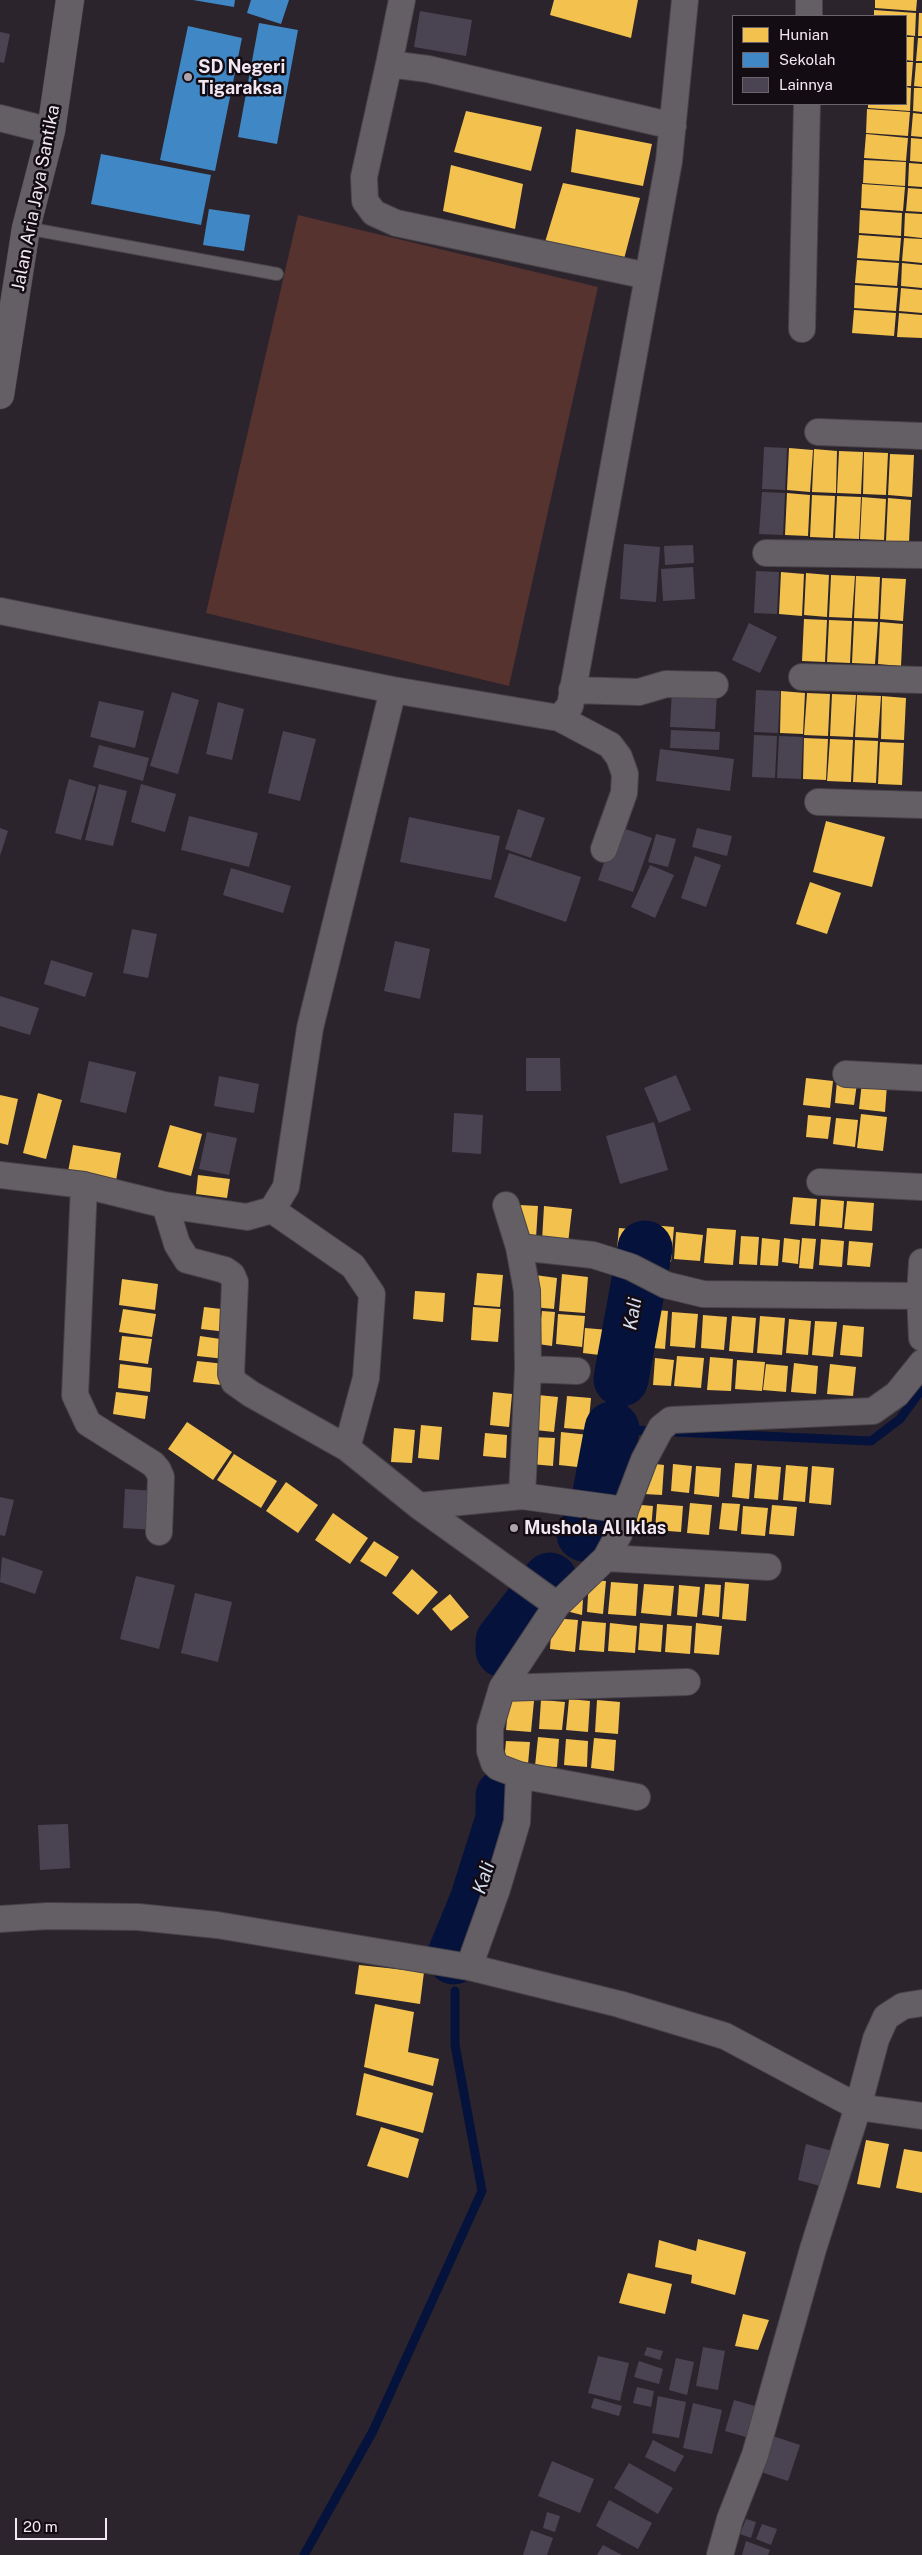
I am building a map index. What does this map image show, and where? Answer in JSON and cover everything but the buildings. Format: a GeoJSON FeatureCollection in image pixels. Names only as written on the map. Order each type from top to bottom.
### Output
{"type":"FeatureCollection","features":[{"type":"Feature","properties":{"kind":"street","name":"Jalan Aria Jaya Santika"},"geometry":{"type":"LineString","coordinates":[[0,396],[26,228],[51,131],[70,0]]}},
{"type":"Feature","properties":{"kind":"street"},"geometry":{"type":"LineString","coordinates":[[402,0],[364,177],[365,201],[374,213],[396,223],[648,276]]}},
{"type":"Feature","properties":{"kind":"street"},"geometry":{"type":"LineString","coordinates":[[559,718],[570,706],[669,161],[685,0]]}},
{"type":"Feature","properties":{"kind":"street"},"geometry":{"type":"LineString","coordinates":[[809,15],[810,0]]}},
{"type":"Feature","properties":{"kind":"street"},"geometry":{"type":"LineString","coordinates":[[389,64],[428,69],[673,126]]}},
{"type":"Feature","properties":{"kind":"street"},"geometry":{"type":"LineString","coordinates":[[802,329],[807,105]]}},
{"type":"Feature","properties":{"kind":"street"},"geometry":{"type":"LineString","coordinates":[[0,118],[51,131]]}},
{"type":"Feature","properties":{"kind":"street"},"geometry":{"type":"LineString","coordinates":[[818,432],[922,436]]}},
{"type":"Feature","properties":{"kind":"street"},"geometry":{"type":"LineString","coordinates":[[766,553],[922,555]]}},
{"type":"Feature","properties":{"kind":"street"},"geometry":{"type":"LineString","coordinates":[[0,611],[394,690],[559,718],[610,745],[619,757],[625,774],[624,793],[604,849]]}},
{"type":"Feature","properties":{"kind":"street"},"geometry":{"type":"LineString","coordinates":[[802,677],[922,680]]}},
{"type":"Feature","properties":{"kind":"street"},"geometry":{"type":"LineString","coordinates":[[572,690],[639,692],[666,684],[715,685]]}},
{"type":"Feature","properties":{"kind":"street"},"geometry":{"type":"LineString","coordinates":[[0,1175],[84,1185],[165,1205],[247,1217],[272,1210],[286,1187],[310,1028],[394,690]]}},
{"type":"Feature","properties":{"kind":"street"},"geometry":{"type":"LineString","coordinates":[[818,802],[922,805]]}},
{"type":"Feature","properties":{"kind":"street"},"geometry":{"type":"LineString","coordinates":[[846,1074],[922,1078]]}},
{"type":"Feature","properties":{"kind":"street"},"geometry":{"type":"LineString","coordinates":[[820,1182],[922,1187]]}},
{"type":"Feature","properties":{"kind":"street"},"geometry":{"type":"LineString","coordinates":[[84,1185],[76,1395],[88,1423],[153,1464],[158,1470],[161,1477],[159,1532]]}},
{"type":"Feature","properties":{"kind":"street"},"geometry":{"type":"LineString","coordinates":[[165,1205],[177,1244],[187,1260],[225,1270],[232,1274],[235,1282],[231,1374],[234,1382],[251,1394],[346,1448],[419,1506],[557,1605]]}},
{"type":"Feature","properties":{"kind":"street"},"geometry":{"type":"LineString","coordinates":[[506,1205],[519,1247],[527,1291],[528,1369],[522,1496]]}},
{"type":"Feature","properties":{"kind":"street"},"geometry":{"type":"LineString","coordinates":[[272,1210],[353,1266],[372,1294],[366,1378],[346,1448]]}},
{"type":"Feature","properties":{"kind":"street"},"geometry":{"type":"LineString","coordinates":[[519,1247],[593,1254],[631,1267],[666,1284],[703,1294],[921,1296]]}},
{"type":"Feature","properties":{"kind":"street"},"geometry":{"type":"LineString","coordinates":[[922,1262],[922,1338]]}},
{"type":"Feature","properties":{"kind":"street"},"geometry":{"type":"LineString","coordinates":[[638,1796],[518,1775],[494,1763],[490,1751],[490,1728],[502,1688],[557,1605],[606,1558],[619,1534],[625,1510],[644,1460],[661,1428],[671,1420],[874,1411],[897,1394],[922,1363]]}},
{"type":"Feature","properties":{"kind":"street"},"geometry":{"type":"LineString","coordinates":[[528,1369],[577,1371]]}},
{"type":"Feature","properties":{"kind":"street"},"geometry":{"type":"LineString","coordinates":[[419,1506],[522,1496],[625,1510]]}},
{"type":"Feature","properties":{"kind":"street"},"geometry":{"type":"LineString","coordinates":[[606,1558],[768,1567]]}},
{"type":"Feature","properties":{"kind":"street"},"geometry":{"type":"LineString","coordinates":[[502,1688],[688,1682]]}},
{"type":"Feature","properties":{"kind":"street"},"geometry":{"type":"LineString","coordinates":[[469,1967],[497,1889],[517,1822],[518,1775]]}},
{"type":"Feature","properties":{"kind":"street"},"geometry":{"type":"LineString","coordinates":[[0,1919],[48,1916],[148,1918],[217,1926],[469,1967],[619,2004],[725,2036],[858,2107],[922,2116]]}},
{"type":"Feature","properties":{"kind":"street"},"geometry":{"type":"LineString","coordinates":[[720,2555],[730,2519],[755,2455],[813,2249],[858,2107],[876,2039],[886,2018],[903,2006],[922,2003]]}},
{"type":"Feature","properties":{"kind":"lane"},"geometry":{"type":"LineString","coordinates":[[26,228],[277,274]]}},
{"type":"Feature","properties":{"kind":"shaded area"},"geometry":{"type":"Polygon","coordinates":[[[298,215],[598,287],[509,686],[206,613],[298,215]]]}},
{"type":"Feature","properties":{"kind":"waterway","name":"Kali"},"geometry":{"type":"LineString","coordinates":[[621,1379],[645,1248]]}},
{"type":"Feature","properties":{"kind":"waterway"},"geometry":{"type":"LineString","coordinates":[[675,1432],[871,1441],[900,1419],[922,1389]]}},
{"type":"Feature","properties":{"kind":"waterway"},"geometry":{"type":"LineString","coordinates":[[612,1429],[655,1431]]}},
{"type":"Feature","properties":{"kind":"waterway","name":"Kali"},"geometry":{"type":"LineString","coordinates":[[584,1534],[595,1520],[612,1429]]}},
{"type":"Feature","properties":{"kind":"waterway","name":"Kali"},"geometry":{"type":"LineString","coordinates":[[503,1650],[503,1641],[550,1580]]}},
{"type":"Feature","properties":{"kind":"waterway","name":"Kali"},"geometry":{"type":"LineString","coordinates":[[454,1957],[477,1901],[503,1819],[503,1796]]}},
{"type":"Feature","properties":{"kind":"waterway"},"geometry":{"type":"LineString","coordinates":[[304,2555],[373,2431],[482,2191],[455,2045],[455,1991]]}},
{"type":"Feature","properties":{"kind":"place","name":"SD Negeri Tigaraksa"},"geometry":{"type":"Point","coordinates":[188,77]}},
{"type":"Feature","properties":{"kind":"place","name":"Mushola Al Iklas"},"geometry":{"type":"Point","coordinates":[514,1528]}}]}
